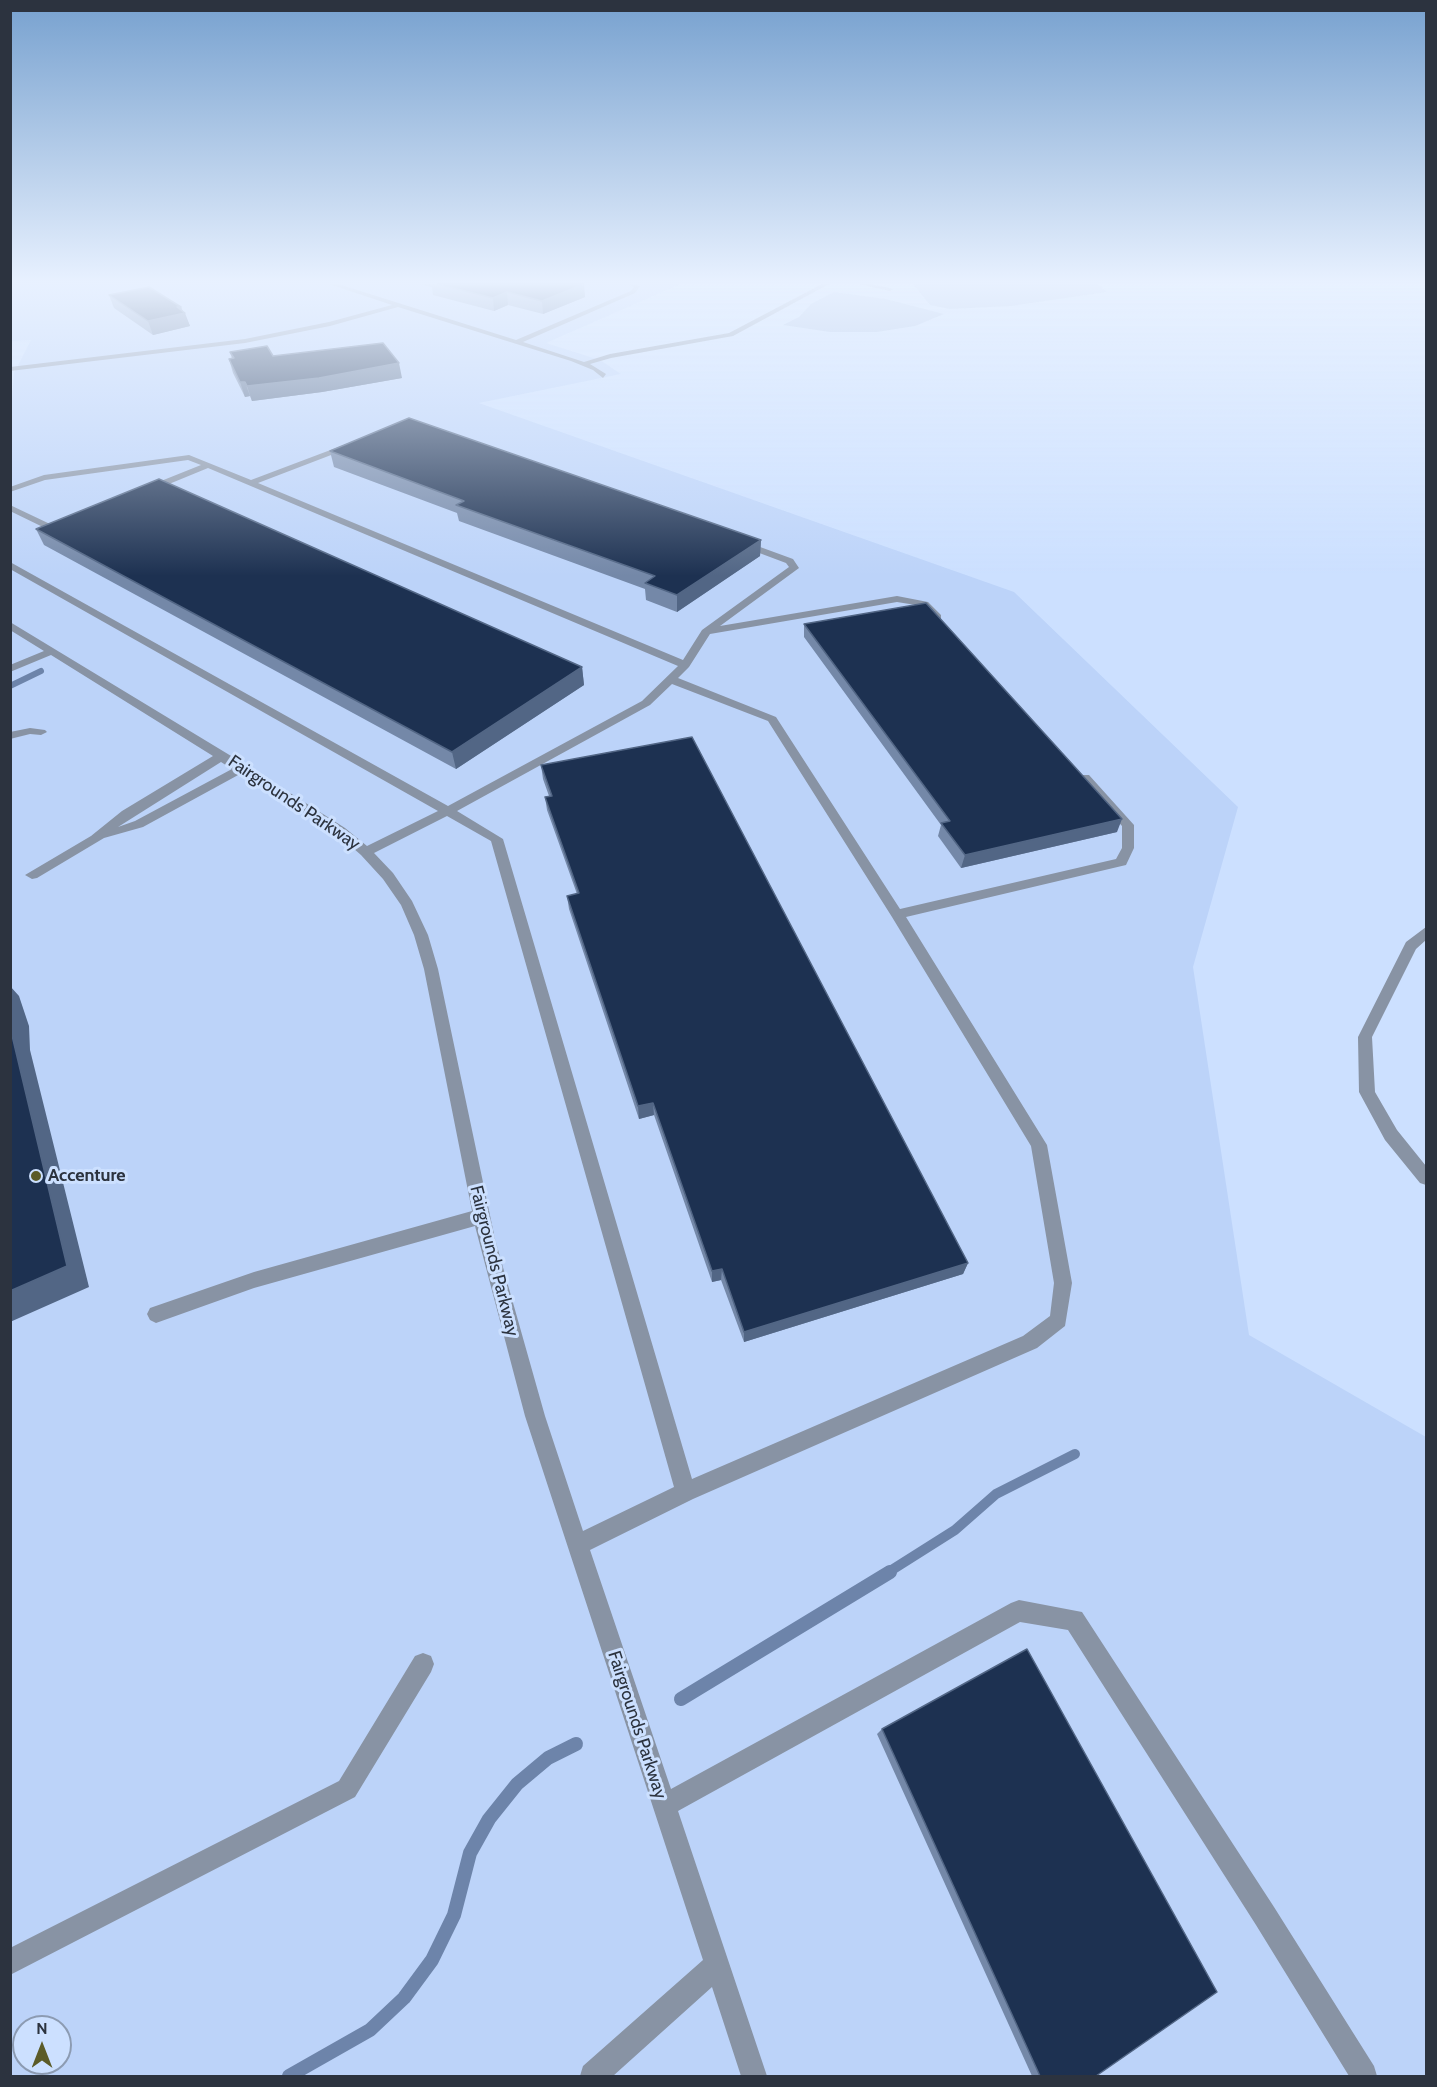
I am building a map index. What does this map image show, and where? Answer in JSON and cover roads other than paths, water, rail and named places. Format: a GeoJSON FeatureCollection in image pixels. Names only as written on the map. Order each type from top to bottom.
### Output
{"type":"FeatureCollection","features":[{"type":"Feature","properties":{"kind":"street"},"geometry":{"type":"LineString","coordinates":[[251,483],[359,441]]}},
{"type":"Feature","properties":{"kind":"street"},"geometry":{"type":"LineString","coordinates":[[10,490],[44,478],[166,458],[189,457],[685,665]]}},
{"type":"Feature","properties":{"kind":"street"},"geometry":{"type":"LineString","coordinates":[[135,494],[209,465]]}},
{"type":"Feature","properties":{"kind":"street"},"geometry":{"type":"LineString","coordinates":[[10,507],[50,527],[72,519]]}},
{"type":"Feature","properties":{"kind":"street"},"geometry":{"type":"LineString","coordinates":[[366,852],[446,812],[646,703],[685,665],[706,632],[794,568],[790,561],[735,541]]}},
{"type":"Feature","properties":{"kind":"street"},"geometry":{"type":"LineString","coordinates":[[10,565],[497,839],[686,1492]]}},
{"type":"Feature","properties":{"kind":"street"},"geometry":{"type":"LineString","coordinates":[[706,632],[897,599],[925,604],[948,630]]}},
{"type":"Feature","properties":{"kind":"street","name":"Fairgrounds Parkway"},"geometry":{"type":"LineString","coordinates":[[10,625],[341,831],[366,852],[388,876],[407,904],[421,935],[431,969],[482,1216],[535,1416],[754,2076]]}},
{"type":"Feature","properties":{"kind":"street"},"geometry":{"type":"LineString","coordinates":[[10,669],[52,651]]}},
{"type":"Feature","properties":{"kind":"street"},"geometry":{"type":"LineString","coordinates":[[578,1545],[686,1492],[1030,1342],[1059,1320],[1063,1283],[1039,1145],[897,914],[772,719],[670,679]]}},
{"type":"Feature","properties":{"kind":"street"},"geometry":{"type":"LineString","coordinates":[[10,736],[30,731],[41,732]]}},
{"type":"Feature","properties":{"kind":"street"},"geometry":{"type":"LineString","coordinates":[[32,875],[95,838],[126,814],[222,756]]}},
{"type":"Feature","properties":{"kind":"street"},"geometry":{"type":"LineString","coordinates":[[897,914],[1121,862],[1128,848],[1128,825],[1074,766]]}},
{"type":"Feature","properties":{"kind":"street"},"geometry":{"type":"LineString","coordinates":[[95,838],[139,824],[242,768]]}},
{"type":"Feature","properties":{"kind":"street"},"geometry":{"type":"LineString","coordinates":[[1426,932],[1412,946],[1365,1037],[1367,1092],[1391,1135],[1426,1178]]}},
{"type":"Feature","properties":{"kind":"street"},"geometry":{"type":"LineString","coordinates":[[156,1314],[264,1277],[482,1216]]}},
{"type":"Feature","properties":{"kind":"street"},"geometry":{"type":"LineString","coordinates":[[664,1806],[1019,1611],[1074,1620],[1265,1916],[1364,2076]]}},
{"type":"Feature","properties":{"kind":"street"},"geometry":{"type":"LineString","coordinates":[[10,1962],[347,1789],[423,1664]]}},
{"type":"Feature","properties":{"kind":"street"},"geometry":{"type":"LineString","coordinates":[[593,2076],[717,1965]]}},
{"type":"Feature","properties":{"kind":"waterway"},"geometry":{"type":"LineString","coordinates":[[10,686],[41,671]]}},
{"type":"Feature","properties":{"kind":"waterway"},"geometry":{"type":"LineString","coordinates":[[887,1573],[955,1530],[996,1494],[1075,1454]]}},
{"type":"Feature","properties":{"kind":"waterway"},"geometry":{"type":"LineString","coordinates":[[681,1699],[890,1572]]}},
{"type":"Feature","properties":{"kind":"waterway"},"geometry":{"type":"LineString","coordinates":[[289,2076],[370,2030],[404,1998],[432,1960],[454,1915],[470,1853],[489,1819],[517,1784],[548,1758],[576,1744]]}},
{"type":"Feature","properties":{"kind":"place","name":"Accenture"},"geometry":{"type":"Point","coordinates":[36,1176]}}]}
